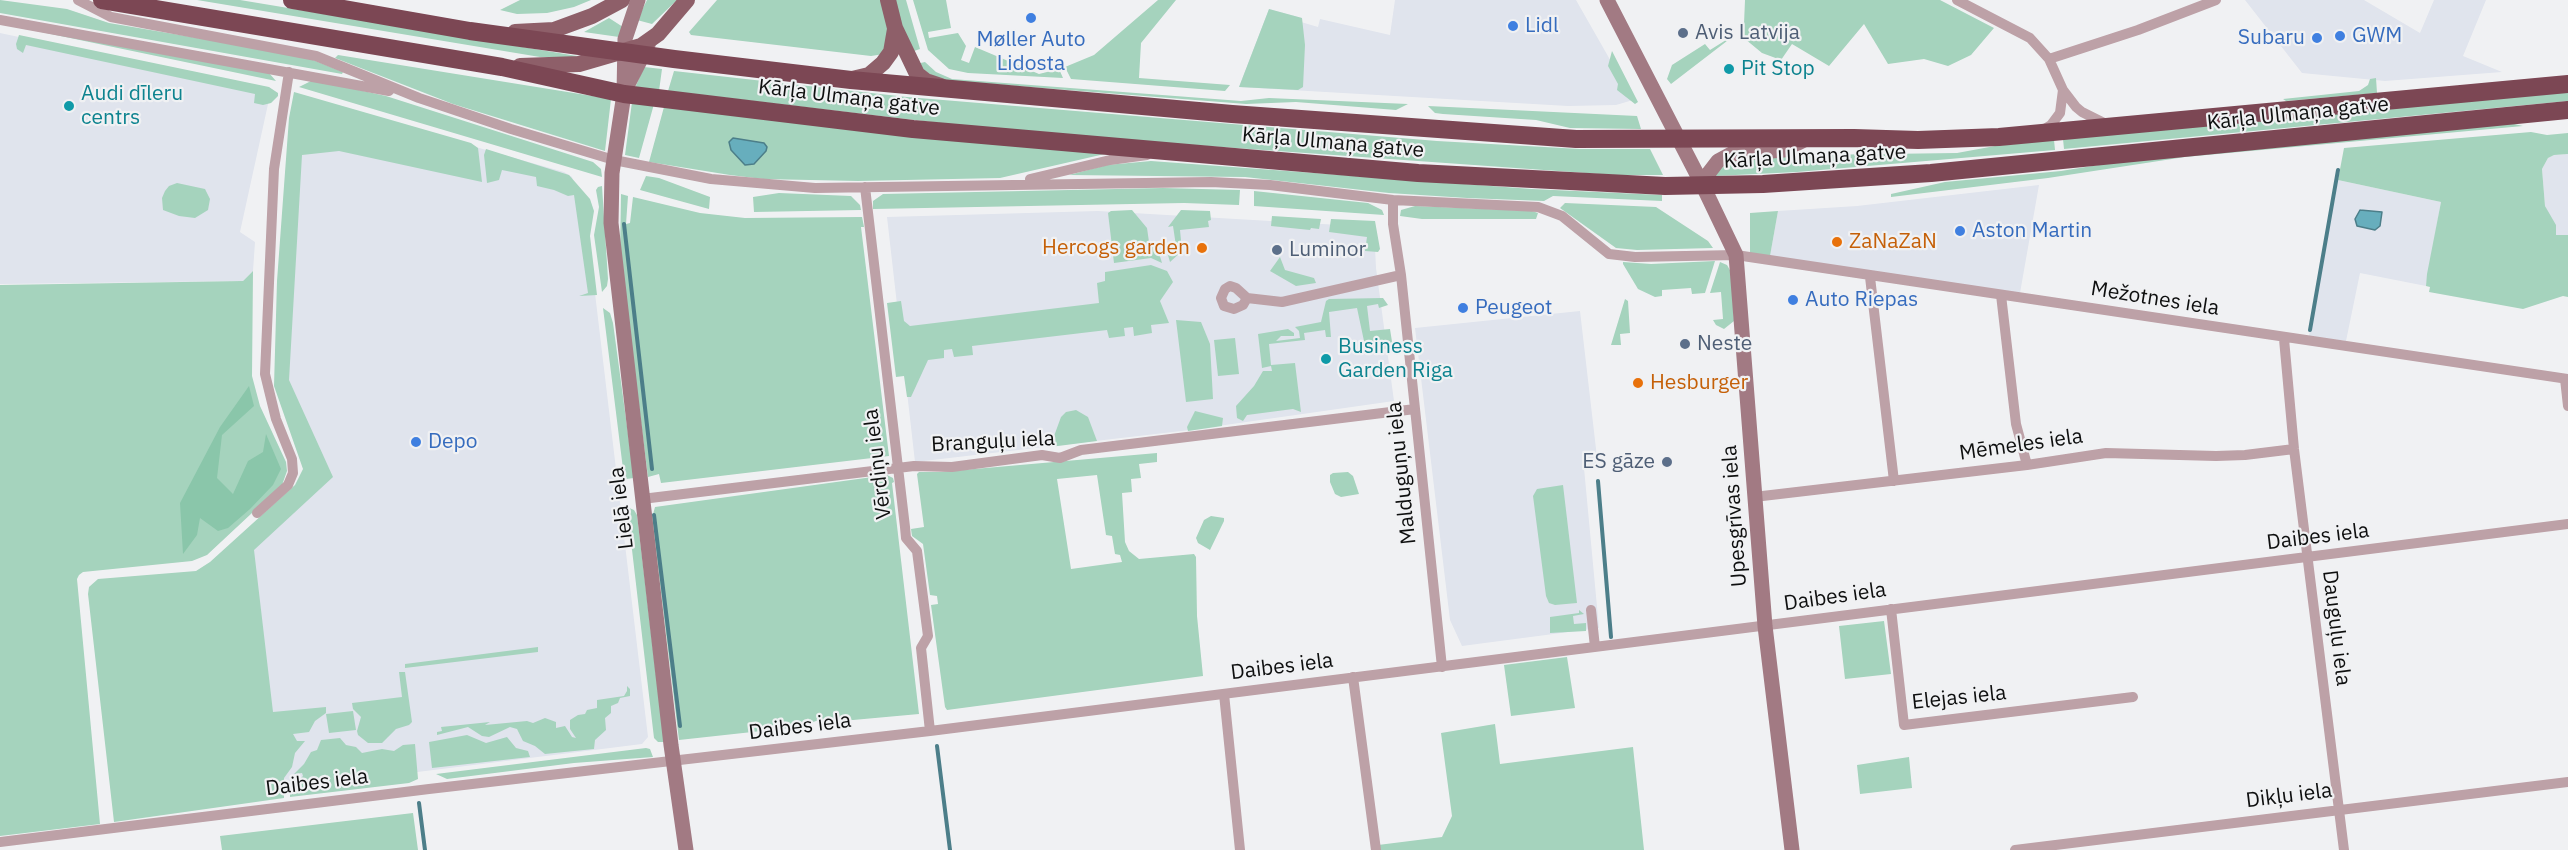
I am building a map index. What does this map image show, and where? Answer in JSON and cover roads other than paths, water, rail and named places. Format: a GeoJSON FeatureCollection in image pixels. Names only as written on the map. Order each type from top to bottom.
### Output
{"type":"FeatureCollection","features":[{"type":"Feature","properties":{"kind":"highway","name":"Kārļa Ulmaņa gatve"},"geometry":{"type":"LineString","coordinates":[[102,0],[501,68],[624,94],[913,129],[1418,173],[1703,186],[1931,173],[2568,110]]}},
{"type":"Feature","properties":{"kind":"highway","name":"Kārļa Ulmaņa gatve"},"geometry":{"type":"LineString","coordinates":[[292,0],[325,3],[470,31],[642,55],[851,80],[1494,135],[1576,139],[1939,140],[2037,134],[2568,84]]}},
{"type":"Feature","properties":{"kind":"main road"},"geometry":{"type":"LineString","coordinates":[[470,31],[554,30],[592,16],[622,0]]}},
{"type":"Feature","properties":{"kind":"main road"},"geometry":{"type":"LineString","coordinates":[[501,68],[579,64],[641,46],[652,38],[687,0]]}},
{"type":"Feature","properties":{"kind":"main road"},"geometry":{"type":"LineString","coordinates":[[888,0],[895,28],[917,74],[926,81],[950,88]]}},
{"type":"Feature","properties":{"kind":"main road"},"geometry":{"type":"LineString","coordinates":[[851,80],[868,75],[883,63],[891,52],[895,28]]}},
{"type":"Feature","properties":{"kind":"street"},"geometry":{"type":"LineString","coordinates":[[78,0],[111,17],[316,56],[419,98],[614,160],[744,183],[815,188],[1006,185],[1110,160],[1170,152]]}},
{"type":"Feature","properties":{"kind":"street"},"geometry":{"type":"LineString","coordinates":[[624,94],[624,51],[627,26],[638,0]]}},
{"type":"Feature","properties":{"kind":"street","name":"Upesgrīvas iela"},"geometry":{"type":"LineString","coordinates":[[1607,0],[1736,255],[1765,626],[1792,850]]}},
{"type":"Feature","properties":{"kind":"street"},"geometry":{"type":"LineString","coordinates":[[1958,0],[2030,38],[2049,59],[2063,90],[2082,112],[2101,123],[2115,126]]}},
{"type":"Feature","properties":{"kind":"street"},"geometry":{"type":"LineString","coordinates":[[2049,59],[2138,30],[2216,0]]}},
{"type":"Feature","properties":{"kind":"street"},"geometry":{"type":"LineString","coordinates":[[0,20],[419,98]]}},
{"type":"Feature","properties":{"kind":"street"},"geometry":{"type":"LineString","coordinates":[[624,94],[652,38]]}},
{"type":"Feature","properties":{"kind":"street"},"geometry":{"type":"LineString","coordinates":[[257,513],[288,485],[293,473],[292,459],[268,393],[265,363],[274,169],[289,72]]}},
{"type":"Feature","properties":{"kind":"street"},"geometry":{"type":"LineString","coordinates":[[2037,134],[2051,125],[2060,113],[2063,90]]}},
{"type":"Feature","properties":{"kind":"street","name":"Lielā iela"},"geometry":{"type":"LineString","coordinates":[[624,94],[614,160],[610,207],[612,240],[686,850]]}},
{"type":"Feature","properties":{"kind":"street"},"geometry":{"type":"LineString","coordinates":[[1703,186],[1708,174],[1718,161],[1731,154],[1784,150],[1806,139]]}},
{"type":"Feature","properties":{"kind":"street","name":"Mežotnes iela"},"geometry":{"type":"LineString","coordinates":[[1006,185],[1211,182],[1270,185],[1393,200],[1547,208],[1562,216],[1609,254],[1635,257],[1736,255],[2284,339],[2567,379]]}},
{"type":"Feature","properties":{"kind":"street","name":"Vērdiņu iela"},"geometry":{"type":"LineString","coordinates":[[865,187],[906,538],[917,551],[928,636],[921,648],[930,731]]}},
{"type":"Feature","properties":{"kind":"street","name":"Malduguņu iela"},"geometry":{"type":"LineString","coordinates":[[1393,200],[1393,224],[1416,409],[1442,667]]}},
{"type":"Feature","properties":{"kind":"street"},"geometry":{"type":"LineString","coordinates":[[1247,298],[1282,302],[1401,275]]}},
{"type":"Feature","properties":{"kind":"street"},"geometry":{"type":"LineString","coordinates":[[1870,277],[1894,482]]}},
{"type":"Feature","properties":{"kind":"street"},"geometry":{"type":"LineString","coordinates":[[2001,295],[2016,424],[2028,465]]}},
{"type":"Feature","properties":{"kind":"street","name":"Dauguļu iela"},"geometry":{"type":"LineString","coordinates":[[2284,339],[2294,449],[2344,850]]}},
{"type":"Feature","properties":{"kind":"street"},"geometry":{"type":"LineString","coordinates":[[2567,379],[2568,406]]}},
{"type":"Feature","properties":{"kind":"street","name":"Branguļu iela"},"geometry":{"type":"LineString","coordinates":[[642,499],[925,465],[952,467],[1042,455],[1060,458],[1082,450],[1416,409]]}},
{"type":"Feature","properties":{"kind":"street","name":"Mēmeles iela"},"geometry":{"type":"LineString","coordinates":[[1754,497],[1894,482],[2106,453],[2216,456],[2294,449]]}},
{"type":"Feature","properties":{"kind":"street","name":"Daibes iela"},"geometry":{"type":"LineString","coordinates":[[0,842],[930,731],[1891,609],[2307,559],[2568,524]]}},
{"type":"Feature","properties":{"kind":"street","name":"Elejas iela"},"geometry":{"type":"LineString","coordinates":[[1891,609],[1904,725],[2133,697]]}},
{"type":"Feature","properties":{"kind":"street"},"geometry":{"type":"LineString","coordinates":[[1591,610],[1595,647]]}},
{"type":"Feature","properties":{"kind":"street"},"geometry":{"type":"LineString","coordinates":[[1353,677],[1377,850]]}},
{"type":"Feature","properties":{"kind":"street"},"geometry":{"type":"LineString","coordinates":[[1224,694],[1240,850]]}},
{"type":"Feature","properties":{"kind":"street","name":"Dikļu iela"},"geometry":{"type":"LineString","coordinates":[[2015,850],[2568,782]]}},
{"type":"Feature","properties":{"kind":"water"},"geometry":{"type":"Polygon","coordinates":[[[733,138],[764,143],[767,147],[766,151],[754,164],[745,165],[731,150],[729,142],[733,138]]]}},
{"type":"Feature","properties":{"kind":"water"},"geometry":{"type":"Polygon","coordinates":[[[2360,210],[2382,212],[2380,226],[2375,230],[2357,226],[2355,219],[2360,210]]]}},
{"type":"Feature","properties":{"kind":"waterway"},"geometry":{"type":"LineString","coordinates":[[2310,330],[2338,170]]}},
{"type":"Feature","properties":{"kind":"waterway"},"geometry":{"type":"LineString","coordinates":[[624,224],[652,469]]}},
{"type":"Feature","properties":{"kind":"waterway"},"geometry":{"type":"LineString","coordinates":[[1598,481],[1611,637]]}},
{"type":"Feature","properties":{"kind":"waterway"},"geometry":{"type":"LineString","coordinates":[[654,515],[680,726]]}},
{"type":"Feature","properties":{"kind":"waterway"},"geometry":{"type":"LineString","coordinates":[[937,746],[950,850]]}},
{"type":"Feature","properties":{"kind":"waterway"},"geometry":{"type":"LineString","coordinates":[[419,803],[425,850]]}},
{"type":"Feature","properties":{"kind":"place","name":"Møller Auto Lidosta"},"geometry":{"type":"Point","coordinates":[1031,18]}},
{"type":"Feature","properties":{"kind":"place","name":"Lidl"},"geometry":{"type":"Point","coordinates":[1513,26]}},
{"type":"Feature","properties":{"kind":"place","name":"Avis Latvija"},"geometry":{"type":"Point","coordinates":[1683,33]}},
{"type":"Feature","properties":{"kind":"place","name":"GWM"},"geometry":{"type":"Point","coordinates":[2340,36]}},
{"type":"Feature","properties":{"kind":"place","name":"Subaru"},"geometry":{"type":"Point","coordinates":[2317,38]}},
{"type":"Feature","properties":{"kind":"place","name":"Pit Stop"},"geometry":{"type":"Point","coordinates":[1729,69]}},
{"type":"Feature","properties":{"kind":"place","name":"Audi dīleru centrs"},"geometry":{"type":"Point","coordinates":[69,106]}},
{"type":"Feature","properties":{"kind":"place","name":"Aston Martin"},"geometry":{"type":"Point","coordinates":[1960,231]}},
{"type":"Feature","properties":{"kind":"place","name":"ZaNaZaN"},"geometry":{"type":"Point","coordinates":[1837,242]}},
{"type":"Feature","properties":{"kind":"place","name":"Hercogs garden"},"geometry":{"type":"Point","coordinates":[1202,248]}},
{"type":"Feature","properties":{"kind":"place","name":"Luminor"},"geometry":{"type":"Point","coordinates":[1277,250]}},
{"type":"Feature","properties":{"kind":"place","name":"Auto Riepas"},"geometry":{"type":"Point","coordinates":[1793,300]}},
{"type":"Feature","properties":{"kind":"place","name":"Peugeot"},"geometry":{"type":"Point","coordinates":[1463,308]}},
{"type":"Feature","properties":{"kind":"place","name":"Neste"},"geometry":{"type":"Point","coordinates":[1685,344]}},
{"type":"Feature","properties":{"kind":"place","name":"Business Garden Riga"},"geometry":{"type":"Point","coordinates":[1326,359]}},
{"type":"Feature","properties":{"kind":"place","name":"Hesburger"},"geometry":{"type":"Point","coordinates":[1638,383]}},
{"type":"Feature","properties":{"kind":"place","name":"Depo"},"geometry":{"type":"Point","coordinates":[416,442]}},
{"type":"Feature","properties":{"kind":"place","name":"ES gāze"},"geometry":{"type":"Point","coordinates":[1667,462]}}]}
